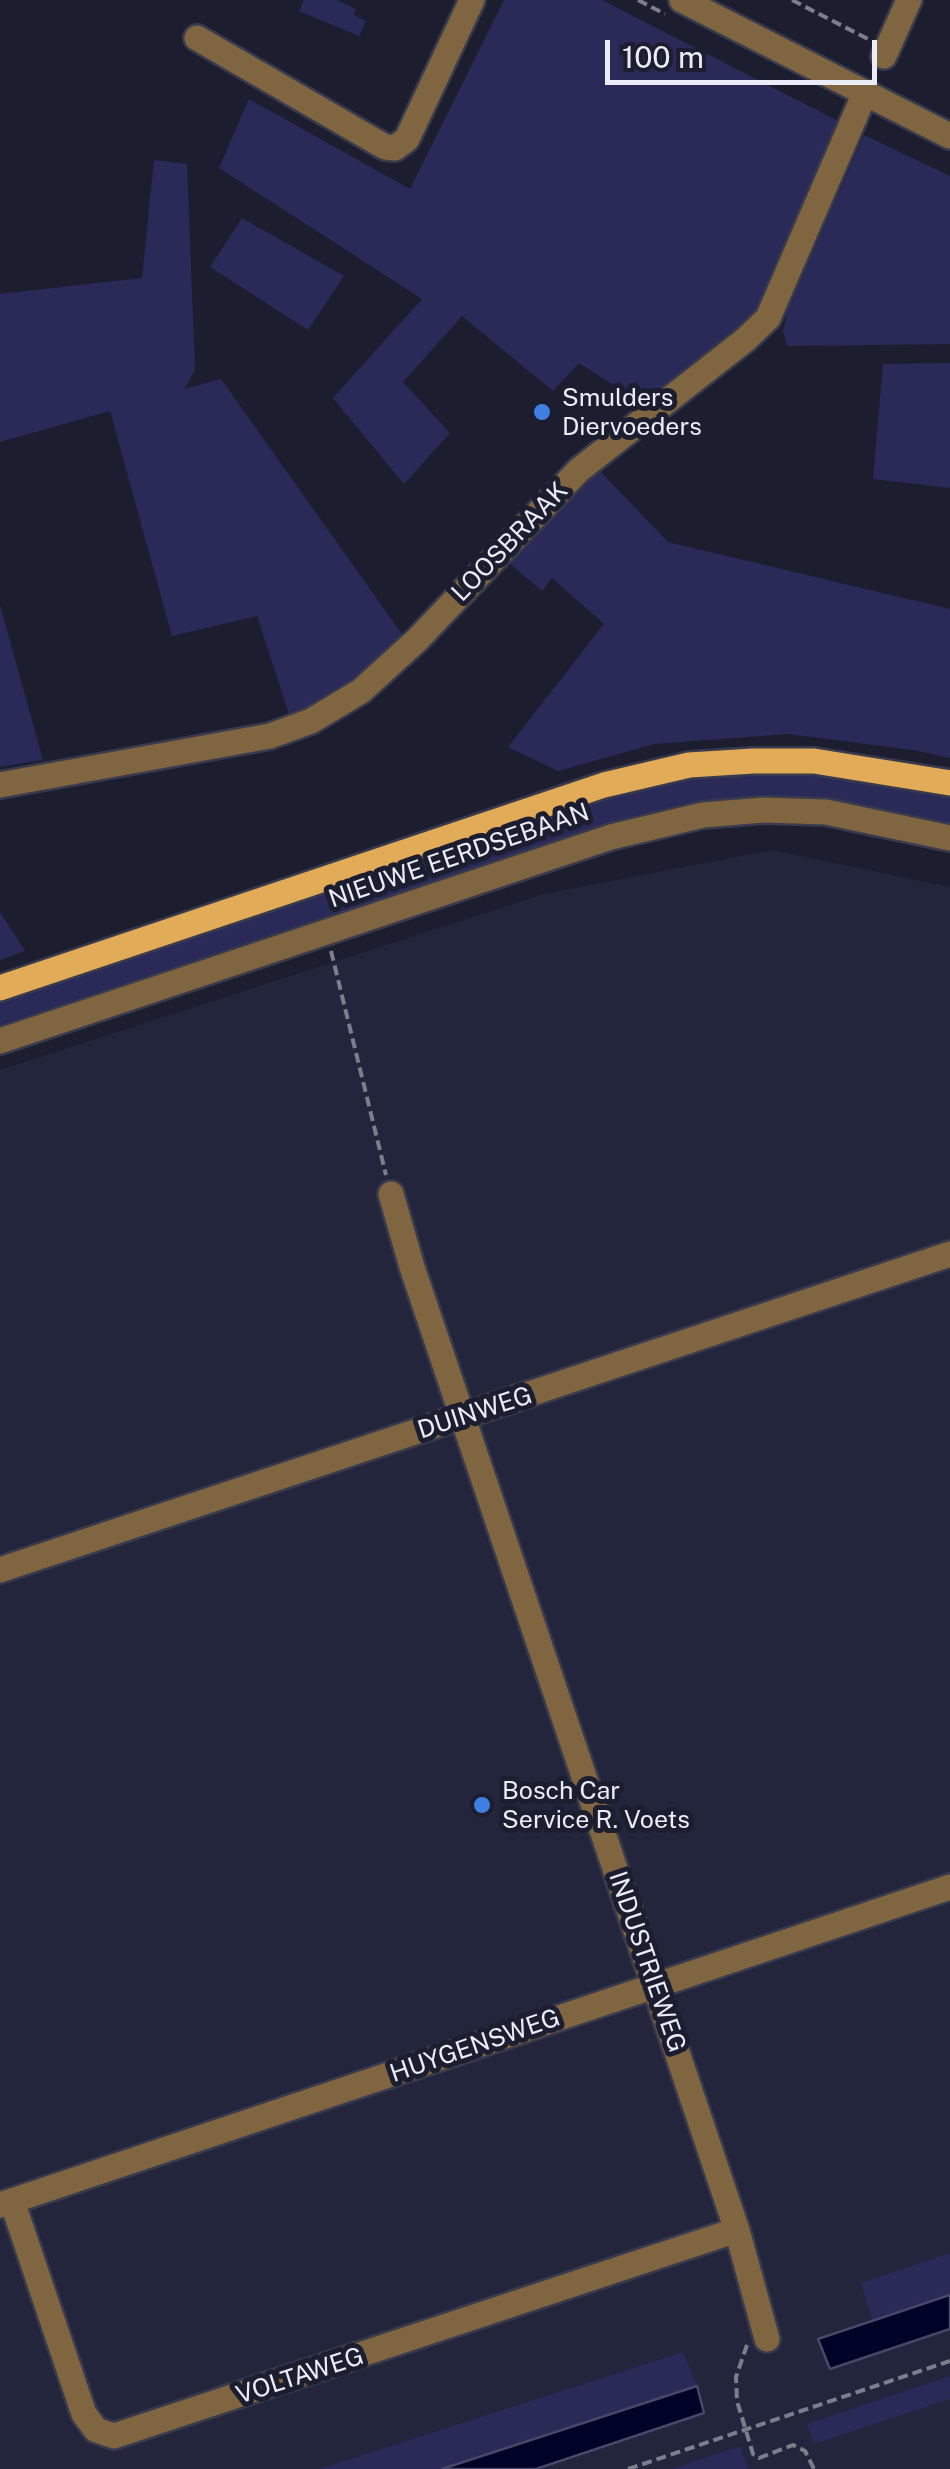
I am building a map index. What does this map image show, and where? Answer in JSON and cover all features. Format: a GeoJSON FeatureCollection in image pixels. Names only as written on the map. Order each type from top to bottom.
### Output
{"type":"FeatureCollection","features":[{"type":"Feature","properties":{"kind":"main road","name":"NIEUWE EERDSEBAAN"},"geometry":{"type":"LineString","coordinates":[[0,988],[604,785],[689,765],[814,762],[950,783]]}},
{"type":"Feature","properties":{"kind":"street"},"geometry":{"type":"LineString","coordinates":[[196,38],[385,147],[395,148],[407,139],[472,0]]}},
{"type":"Feature","properties":{"kind":"street"},"geometry":{"type":"LineString","coordinates":[[682,0],[950,136]]}},
{"type":"Feature","properties":{"kind":"street"},"geometry":{"type":"LineString","coordinates":[[881,50],[909,0]]}},
{"type":"Feature","properties":{"kind":"street","name":"LOOSBRAAK"},"geometry":{"type":"LineString","coordinates":[[0,785],[270,736],[310,721],[361,690],[417,640],[579,470],[768,318],[865,93]]}},
{"type":"Feature","properties":{"kind":"street","name":"NIEUWE EERDSEBAAN"},"geometry":{"type":"LineString","coordinates":[[0,1041],[610,837],[703,815],[763,810],[826,812],[950,838]]}},
{"type":"Feature","properties":{"kind":"street","name":"INDUSTRIEWEG"},"geometry":{"type":"LineString","coordinates":[[391,1194],[737,2230],[757,2341]]}},
{"type":"Feature","properties":{"kind":"street","name":"DUINWEG"},"geometry":{"type":"LineString","coordinates":[[0,1570],[950,1254]]}},
{"type":"Feature","properties":{"kind":"street","name":"HUYGENSWEG"},"geometry":{"type":"LineString","coordinates":[[6,2203],[950,1887]]}},
{"type":"Feature","properties":{"kind":"street","name":"VOLTAWEG"},"geometry":{"type":"LineString","coordinates":[[6,2203],[84,2414],[96,2430],[114,2436],[737,2230]]}},
{"type":"Feature","properties":{"kind":"path"},"geometry":{"type":"LineString","coordinates":[[792,0],[881,50]]}},
{"type":"Feature","properties":{"kind":"path"},"geometry":{"type":"LineString","coordinates":[[326,932],[391,1194]]}},
{"type":"Feature","properties":{"kind":"path"},"geometry":{"type":"LineString","coordinates":[[757,2341],[736,2376],[736,2401],[753,2454],[760,2458],[793,2445],[805,2451],[814,2469]]}},
{"type":"Feature","properties":{"kind":"path"},"geometry":{"type":"LineString","coordinates":[[628,2469],[950,2362]]}},
{"type":"Feature","properties":{"kind":"shaded area"},"geometry":{"type":"Polygon","coordinates":[[[304,0],[337,0],[356,9],[354,15],[366,21],[359,36],[299,11],[304,0]]]}},
{"type":"Feature","properties":{"kind":"shaded area"},"geometry":{"type":"Polygon","coordinates":[[[504,0],[602,0],[840,122],[760,305],[735,334],[644,405],[579,363],[553,391],[462,316],[403,382],[450,433],[404,484],[333,398],[422,299],[219,168],[249,99],[410,189],[504,0]]]}},
{"type":"Feature","properties":{"kind":"shaded area"},"geometry":{"type":"Polygon","coordinates":[[[864,135],[950,176],[950,344],[787,346],[783,331],[788,309],[864,135]]]}},
{"type":"Feature","properties":{"kind":"shaded area"},"geometry":{"type":"Polygon","coordinates":[[[154,160],[187,164],[195,370],[184,389],[221,379],[404,637],[332,695],[290,717],[257,616],[172,636],[110,411],[0,442],[0,294],[142,278],[154,160]]]}},
{"type":"Feature","properties":{"kind":"shaded area"},"geometry":{"type":"Polygon","coordinates":[[[242,218],[344,276],[308,330],[210,267],[242,218]]]}},
{"type":"Feature","properties":{"kind":"shaded area"},"geometry":{"type":"Polygon","coordinates":[[[950,363],[950,488],[873,479],[883,364],[950,363]]]}},
{"type":"Feature","properties":{"kind":"shaded area"},"geometry":{"type":"Polygon","coordinates":[[[599,470],[668,542],[950,609],[950,758],[788,734],[654,744],[558,771],[508,747],[604,624],[552,578],[542,591],[508,562],[599,470]]]}},
{"type":"Feature","properties":{"kind":"shaded area"},"geometry":{"type":"Polygon","coordinates":[[[0,605],[43,760],[0,767],[0,605]]]}},
{"type":"Feature","properties":{"kind":"shaded area"},"geometry":{"type":"Polygon","coordinates":[[[822,772],[950,794],[950,828],[769,800],[0,1032],[0,998],[570,807],[649,784],[709,774],[822,772]]]}},
{"type":"Feature","properties":{"kind":"shaded area"},"geometry":{"type":"Polygon","coordinates":[[[772,850],[950,887],[950,2469],[0,2469],[0,1070],[544,894],[772,850]]]}},
{"type":"Feature","properties":{"kind":"shaded area"},"geometry":{"type":"Polygon","coordinates":[[[0,912],[25,951],[0,960],[0,912]]]}},
{"type":"Feature","properties":{"kind":"shaded area"},"geometry":{"type":"Polygon","coordinates":[[[950,2253],[950,2295],[873,2321],[861,2283],[950,2253]]]}},
{"type":"Feature","properties":{"kind":"shaded area"},"geometry":{"type":"Polygon","coordinates":[[[950,2295],[950,2329],[830,2369],[818,2339],[950,2295]]]}},
{"type":"Feature","properties":{"kind":"shaded area"},"geometry":{"type":"Polygon","coordinates":[[[683,2352],[697,2386],[442,2469],[319,2469],[683,2352]]]}},
{"type":"Feature","properties":{"kind":"shaded area"},"geometry":{"type":"Polygon","coordinates":[[[950,2376],[950,2399],[814,2444],[807,2424],[950,2376]]]}},
{"type":"Feature","properties":{"kind":"shaded area"},"geometry":{"type":"Polygon","coordinates":[[[697,2386],[704,2413],[536,2469],[442,2469],[697,2386]]]}},
{"type":"Feature","properties":{"kind":"shaded area"},"geometry":{"type":"Polygon","coordinates":[[[740,2446],[748,2469],[672,2469],[722,2452],[740,2446]]]}},
{"type":"Feature","properties":{"kind":"place","name":"Smulders Diervoeders"},"geometry":{"type":"Point","coordinates":[542,412]}},
{"type":"Feature","properties":{"kind":"place","name":"Bosch Car Service R. Voets"},"geometry":{"type":"Point","coordinates":[482,1805]}}]}
